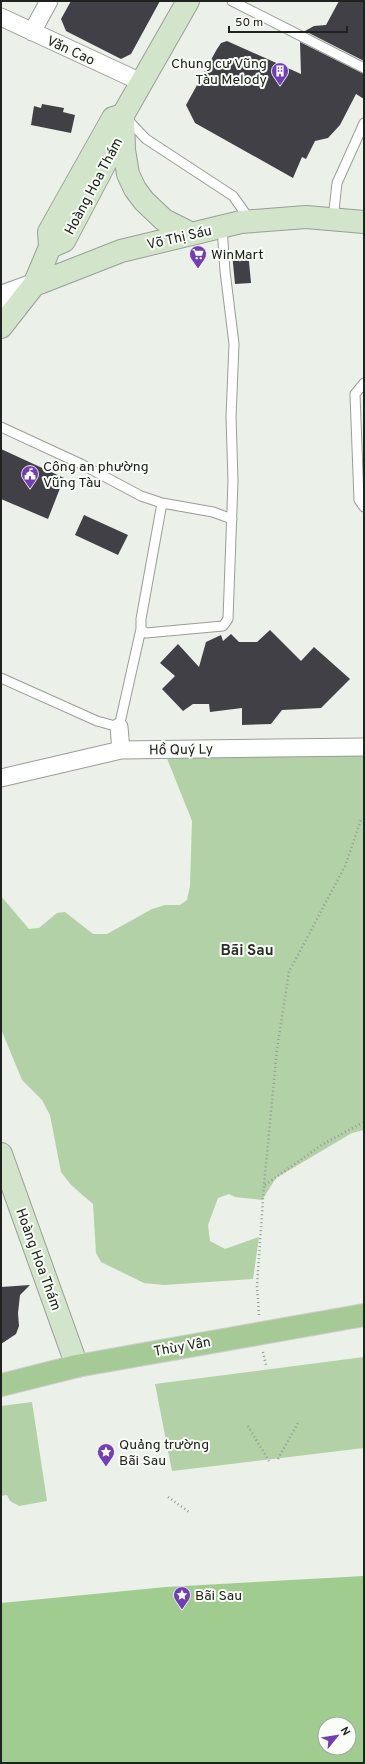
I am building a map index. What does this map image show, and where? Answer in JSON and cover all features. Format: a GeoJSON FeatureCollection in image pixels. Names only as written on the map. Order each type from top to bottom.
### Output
{"type":"FeatureCollection","features":[{"type":"Feature","properties":{"kind":"main road","name":"Hoàng Hoa Thám"},"geometry":{"type":"LineString","coordinates":[[1,344],[3,340],[1,328],[34,285],[50,247],[49,232],[113,118],[123,121],[141,82],[188,1]]}},
{"type":"Feature","properties":{"kind":"main road"},"geometry":{"type":"LineString","coordinates":[[123,121],[124,150],[128,174],[135,189],[144,201],[164,220],[192,234]]}},
{"type":"Feature","properties":{"kind":"main road","name":"Võ Thị Sáu"},"geometry":{"type":"LineString","coordinates":[[34,285],[120,251],[251,221],[306,217],[364,222]]}},
{"type":"Feature","properties":{"kind":"main road","name":"Hoàng Hoa Thám"},"geometry":{"type":"LineString","coordinates":[[1,1154],[77,1366]]}},
{"type":"Feature","properties":{"kind":"main road","name":"Thùy Vân"},"geometry":{"type":"LineString","coordinates":[[1,1385],[77,1366],[259,1332],[364,1315]]}},
{"type":"Feature","properties":{"kind":"street"},"geometry":{"type":"LineString","coordinates":[[32,32],[49,1]]}},
{"type":"Feature","properties":{"kind":"street","name":"Văn Cao"},"geometry":{"type":"LineString","coordinates":[[1,17],[141,82]]}},
{"type":"Feature","properties":{"kind":"street","name":"Võ Thị Sáu"},"geometry":{"type":"LineString","coordinates":[[1,297],[34,285]]}},
{"type":"Feature","properties":{"kind":"street"},"geometry":{"type":"LineString","coordinates":[[119,727],[121,750]]}},
{"type":"Feature","properties":{"kind":"street","name":"Hồ Quý Ly"},"geometry":{"type":"LineString","coordinates":[[1,778],[121,750],[364,747]]}},
{"type":"Feature","properties":{"kind":"lane"},"geometry":{"type":"LineString","coordinates":[[232,1],[364,68]]}},
{"type":"Feature","properties":{"kind":"lane"},"geometry":{"type":"LineString","coordinates":[[123,121],[146,139],[233,196],[251,221]]}},
{"type":"Feature","properties":{"kind":"lane"},"geometry":{"type":"LineString","coordinates":[[333,219],[337,183],[364,123]]}},
{"type":"Feature","properties":{"kind":"lane"},"geometry":{"type":"LineString","coordinates":[[141,628],[146,633],[223,626],[228,619],[233,481],[231,417],[234,344],[225,271],[222,227]]}},
{"type":"Feature","properties":{"kind":"lane"},"geometry":{"type":"LineString","coordinates":[[364,383],[355,394],[359,500],[364,507]]}},
{"type":"Feature","properties":{"kind":"lane"},"geometry":{"type":"LineString","coordinates":[[1,427],[81,464],[141,496],[162,502],[213,512],[232,519]]}},
{"type":"Feature","properties":{"kind":"lane"},"geometry":{"type":"LineString","coordinates":[[1,678],[97,720],[119,727],[141,628],[162,502]]}},
{"type":"Feature","properties":{"kind":"path"},"geometry":{"type":"LineString","coordinates":[[266,1365],[259,1332],[257,1286],[264,1185],[277,1049],[289,972],[345,866],[362,820]]}},
{"type":"Feature","properties":{"kind":"path"},"geometry":{"type":"LineString","coordinates":[[264,1185],[323,1144],[364,1122]]}},
{"type":"Feature","properties":{"kind":"path"},"geometry":{"type":"LineString","coordinates":[[278,1459],[299,1421]]}},
{"type":"Feature","properties":{"kind":"path"},"geometry":{"type":"LineString","coordinates":[[248,1426],[269,1460]]}},
{"type":"Feature","properties":{"kind":"path"},"geometry":{"type":"LineString","coordinates":[[168,1496],[189,1512]]}},
{"type":"Feature","properties":{"kind":"shaded area"},"geometry":{"type":"Polygon","coordinates":[[[364,753],[364,1130],[352,1133],[276,1178],[262,1200],[235,1197],[229,1194],[218,1198],[208,1225],[210,1241],[225,1249],[259,1237],[253,1279],[164,1285],[144,1283],[101,1262],[96,1253],[93,1204],[71,1185],[61,1172],[50,1115],[42,1100],[22,1080],[1,1029],[1,896],[29,929],[39,928],[57,913],[65,912],[93,934],[107,934],[152,909],[165,905],[180,905],[187,900],[190,886],[192,821],[166,756],[364,753]]]}},
{"type":"Feature","properties":{"kind":"shaded area"},"geometry":{"type":"Polygon","coordinates":[[[364,1357],[364,1448],[172,1471],[155,1384],[364,1357]]]}},
{"type":"Feature","properties":{"kind":"shaded area"},"geometry":{"type":"Polygon","coordinates":[[[32,1402],[47,1501],[19,1506],[10,1501],[7,1495],[1,1496],[1,1406],[32,1402]]]}},
{"type":"Feature","properties":{"kind":"shaded area"},"geometry":{"type":"Polygon","coordinates":[[[364,1576],[364,1763],[1,1763],[1,1603],[166,1587],[364,1576]]]}},
{"type":"Feature","properties":{"kind":"building"},"geometry":{"type":"Polygon","coordinates":[[[71,1],[160,1],[131,54],[121,59],[66,31],[61,19],[71,1]]]}},
{"type":"Feature","properties":{"kind":"building"},"geometry":{"type":"Polygon","coordinates":[[[339,1],[364,1],[364,61],[305,31],[314,26],[326,25],[339,1]]]}},
{"type":"Feature","properties":{"kind":"building","name":"Chung cư Vũng Tàu Melody"},"geometry":{"type":"Polygon","coordinates":[[[227,41],[301,74],[300,42],[364,74],[364,99],[356,94],[340,125],[328,138],[315,141],[306,159],[302,157],[293,178],[195,123],[186,105],[217,49],[221,43],[227,41]]]}},
{"type":"Feature","properties":{"kind":"building"},"geometry":{"type":"Polygon","coordinates":[[[42,104],[64,108],[63,112],[75,115],[71,133],[31,125],[34,106],[41,108],[42,104]]]}},
{"type":"Feature","properties":{"kind":"building"},"geometry":{"type":"Polygon","coordinates":[[[248,251],[251,283],[235,284],[232,253],[248,251]]]}},
{"type":"Feature","properties":{"kind":"building","name":"Công an phường Vũng Tàu"},"geometry":{"type":"Polygon","coordinates":[[[1,449],[64,478],[48,519],[1,499],[1,449]]]}},
{"type":"Feature","properties":{"kind":"building"},"geometry":{"type":"Polygon","coordinates":[[[84,515],[128,535],[118,555],[75,535],[84,515]]]}},
{"type":"Feature","properties":{"kind":"building"},"geometry":{"type":"Polygon","coordinates":[[[270,630],[301,661],[314,647],[350,679],[321,708],[282,710],[271,724],[242,725],[242,708],[210,712],[209,704],[193,704],[183,711],[162,689],[175,676],[160,663],[178,644],[199,667],[206,642],[221,635],[223,641],[231,634],[239,642],[257,642],[270,630]]]}},
{"type":"Feature","properties":{"kind":"building"},"geometry":{"type":"Polygon","coordinates":[[[30,1285],[20,1295],[18,1313],[19,1326],[16,1334],[1,1344],[1,1287],[30,1285]]]}},
{"type":"Feature","properties":{"kind":"place","name":"Chung cư Vũng Tàu Melody"},"geometry":{"type":"Point","coordinates":[280,86]}},
{"type":"Feature","properties":{"kind":"place","name":"WinMart"},"geometry":{"type":"Point","coordinates":[198,269]}},
{"type":"Feature","properties":{"kind":"place","name":"Công an phường Vũng Tàu"},"geometry":{"type":"Point","coordinates":[30,489]}},
{"type":"Feature","properties":{"kind":"place","name":"Quảng trường Bãi Sau"},"geometry":{"type":"Point","coordinates":[106,1467]}},
{"type":"Feature","properties":{"kind":"place","name":"Bãi Sau"},"geometry":{"type":"Point","coordinates":[182,1610]}},
{"type":"Feature","properties":{"kind":"district","name":"Bãi Sau"},"geometry":{"type":"Point","coordinates":[247,950]}}]}
